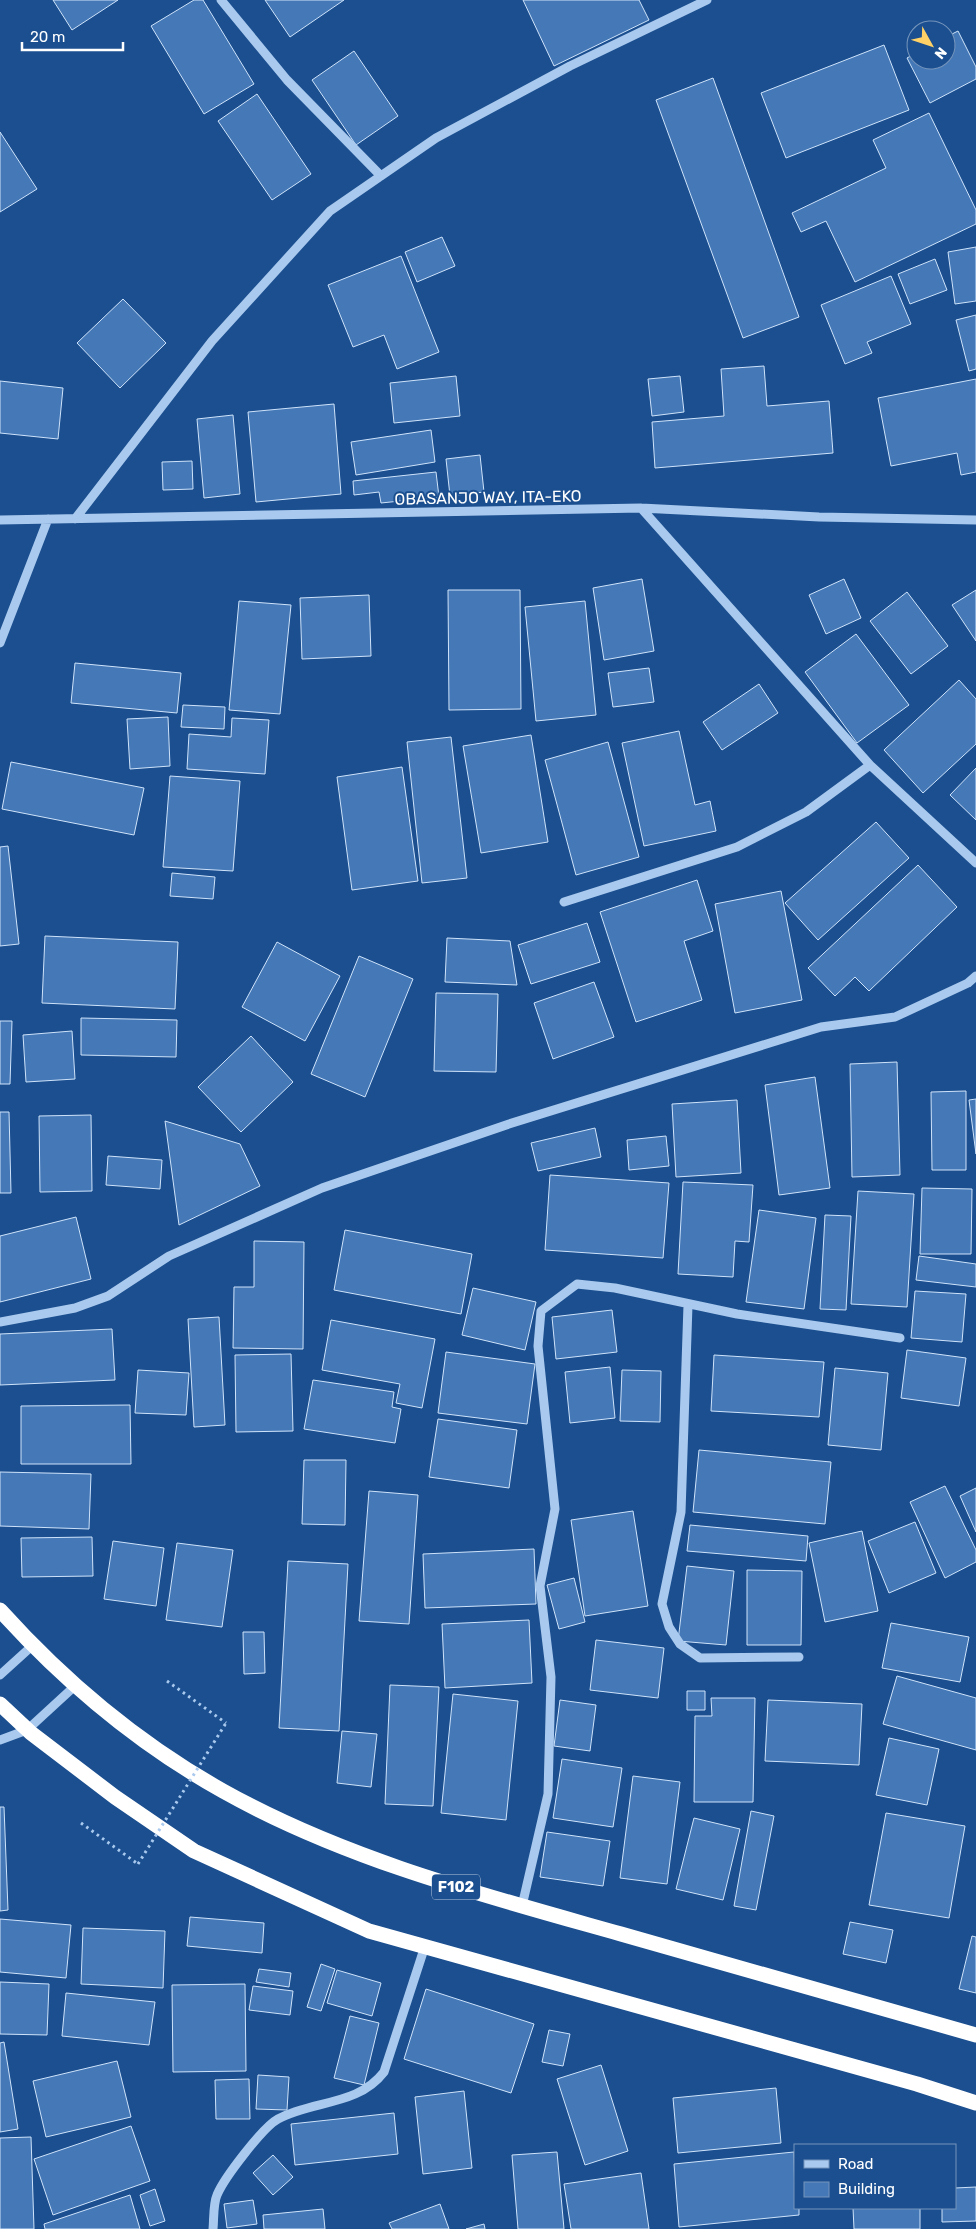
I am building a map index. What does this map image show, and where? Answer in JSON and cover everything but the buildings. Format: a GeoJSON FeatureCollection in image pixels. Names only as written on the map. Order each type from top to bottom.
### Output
{"type":"FeatureCollection","features":[{"type":"Feature","properties":{"kind":"highway","name":"F102"},"geometry":{"type":"LineString","coordinates":[[0,1610],[32,1646],[147,1744],[223,1791],[269,1814],[363,1855],[466,1890],[976,2035]]}},
{"type":"Feature","properties":{"kind":"highway"},"geometry":{"type":"LineString","coordinates":[[0,1704],[27,1730],[115,1797],[194,1851],[369,1931],[917,2084],[976,2103]]}},
{"type":"Feature","properties":{"kind":"street"},"geometry":{"type":"LineString","coordinates":[[221,0],[287,80],[382,176]]}},
{"type":"Feature","properties":{"kind":"street"},"geometry":{"type":"LineString","coordinates":[[75,519],[212,341],[330,211],[436,138],[570,66],[708,0]]}},
{"type":"Feature","properties":{"kind":"street"},"geometry":{"type":"LineString","coordinates":[[640,508],[870,765],[976,863]]}},
{"type":"Feature","properties":{"kind":"street","name":"OBASANJO WAY, ITA-EKO"},"geometry":{"type":"LineString","coordinates":[[0,520],[640,508],[818,517],[976,520]]}},
{"type":"Feature","properties":{"kind":"street"},"geometry":{"type":"LineString","coordinates":[[0,643],[48,519]]}},
{"type":"Feature","properties":{"kind":"street"},"geometry":{"type":"LineString","coordinates":[[564,902],[737,847],[806,812],[870,765]]}},
{"type":"Feature","properties":{"kind":"street"},"geometry":{"type":"LineString","coordinates":[[0,1322],[75,1308],[108,1296],[169,1256],[322,1188],[508,1124],[821,1027],[895,1017],[968,983],[976,976]]}},
{"type":"Feature","properties":{"kind":"street"},"geometry":{"type":"LineString","coordinates":[[522,1906],[548,1794],[551,1677],[540,1586],[555,1509],[538,1346],[541,1312],[577,1284],[615,1288],[688,1305],[900,1338]]}},
{"type":"Feature","properties":{"kind":"street"},"geometry":{"type":"LineString","coordinates":[[688,1305],[681,1512],[662,1604],[669,1627],[680,1644],[700,1658],[799,1657]]}},
{"type":"Feature","properties":{"kind":"street"},"geometry":{"type":"LineString","coordinates":[[0,1675],[32,1646]]}},
{"type":"Feature","properties":{"kind":"street"},"geometry":{"type":"LineString","coordinates":[[0,1740],[27,1730],[76,1685]]}},
{"type":"Feature","properties":{"kind":"street"},"geometry":{"type":"LineString","coordinates":[[213,2229],[216,2196],[261,2131],[279,2118],[356,2094],[376,2082],[384,2072],[425,1946]]}},
{"type":"Feature","properties":{"kind":"path"},"geometry":{"type":"LineString","coordinates":[[81,1823],[138,1864],[226,1724],[167,1681]]}}]}
